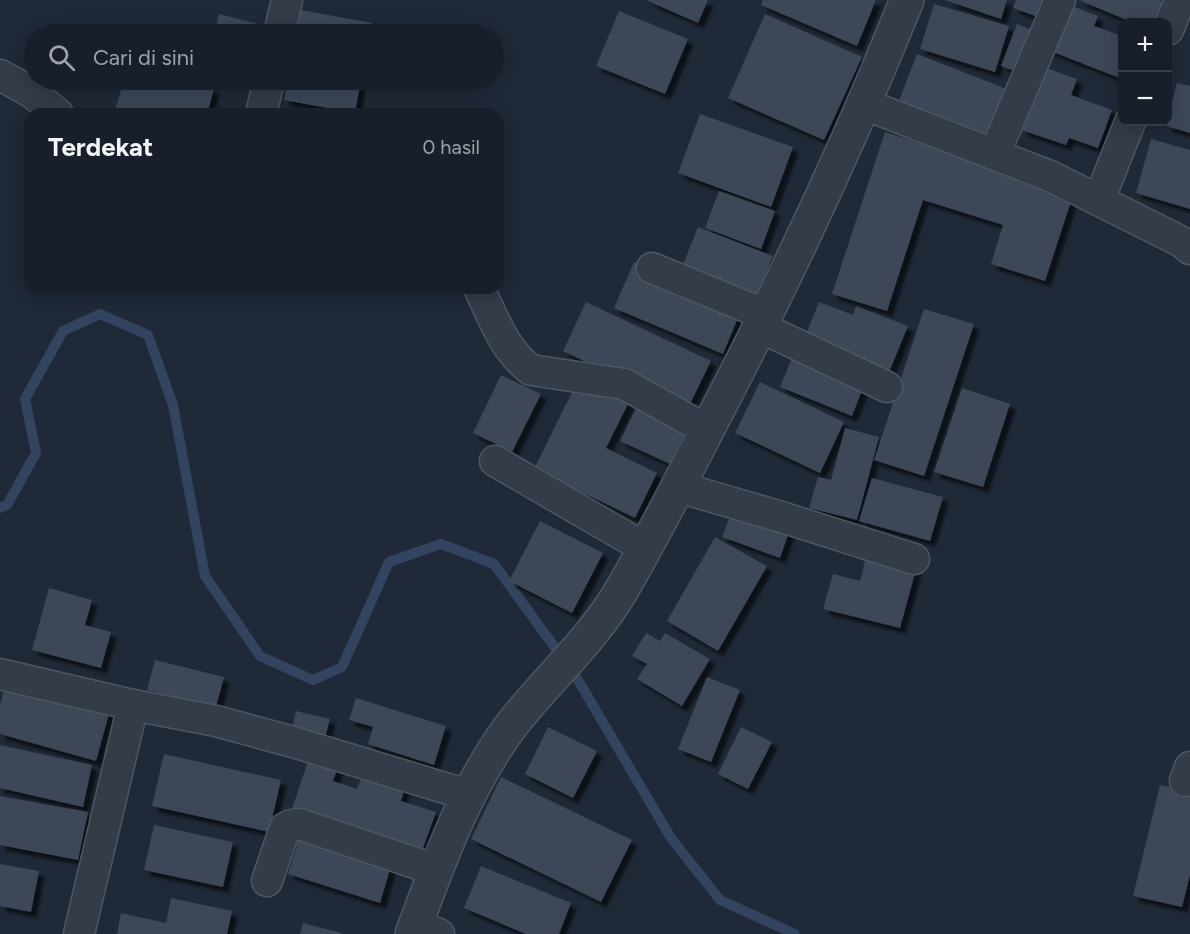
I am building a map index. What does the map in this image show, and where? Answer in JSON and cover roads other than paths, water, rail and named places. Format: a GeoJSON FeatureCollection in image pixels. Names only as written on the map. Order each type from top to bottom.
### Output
{"type":"FeatureCollection","features":[{"type":"Feature","properties":{"kind":"street"},"geometry":{"type":"LineString","coordinates":[[281,24],[287,0]]}},
{"type":"Feature","properties":{"kind":"street"},"geometry":{"type":"LineString","coordinates":[[422,931],[436,870],[447,839],[468,795],[497,747],[534,697],[588,639],[611,608],[645,548],[797,252],[864,104],[907,0]]}},
{"type":"Feature","properties":{"kind":"street"},"geometry":{"type":"LineString","coordinates":[[995,153],[1060,0]]}},
{"type":"Feature","properties":{"kind":"street"},"geometry":{"type":"LineString","coordinates":[[1172,19],[1179,3]]}},
{"type":"Feature","properties":{"kind":"street"},"geometry":{"type":"LineString","coordinates":[[0,75],[24,88]]}},
{"type":"Feature","properties":{"kind":"street"},"geometry":{"type":"LineString","coordinates":[[27,90],[51,108]]}},
{"type":"Feature","properties":{"kind":"street"},"geometry":{"type":"LineString","coordinates":[[262,108],[267,90]]}},
{"type":"Feature","properties":{"kind":"street"},"geometry":{"type":"LineString","coordinates":[[864,104],[1050,176],[1182,242],[1190,249]]}},
{"type":"Feature","properties":{"kind":"street"},"geometry":{"type":"LineString","coordinates":[[1099,200],[1128,126]]}},
{"type":"Feature","properties":{"kind":"street"},"geometry":{"type":"LineString","coordinates":[[652,268],[763,321],[887,387]]}},
{"type":"Feature","properties":{"kind":"street"},"geometry":{"type":"LineString","coordinates":[[482,294],[507,345],[531,370],[624,384],[707,430]]}},
{"type":"Feature","properties":{"kind":"street"},"geometry":{"type":"LineString","coordinates":[[495,461],[645,548]]}},
{"type":"Feature","properties":{"kind":"street"},"geometry":{"type":"LineString","coordinates":[[678,487],[776,514],[914,559]]}},
{"type":"Feature","properties":{"kind":"street"},"geometry":{"type":"LineString","coordinates":[[0,674],[133,705],[216,721],[468,795]]}},
{"type":"Feature","properties":{"kind":"street"},"geometry":{"type":"LineString","coordinates":[[79,934],[133,705]]}},
{"type":"Feature","properties":{"kind":"street"},"geometry":{"type":"LineString","coordinates":[[267,881],[285,828],[298,824],[436,870]]}},
{"type":"Feature","properties":{"kind":"waterway"},"geometry":{"type":"LineString","coordinates":[[0,508],[7,505],[36,453],[25,399],[63,331],[100,314],[148,335],[173,405],[205,576],[260,656],[313,680],[342,667],[389,562],[441,544],[494,564],[575,675],[671,838],[720,900],[795,934]]}}]}
